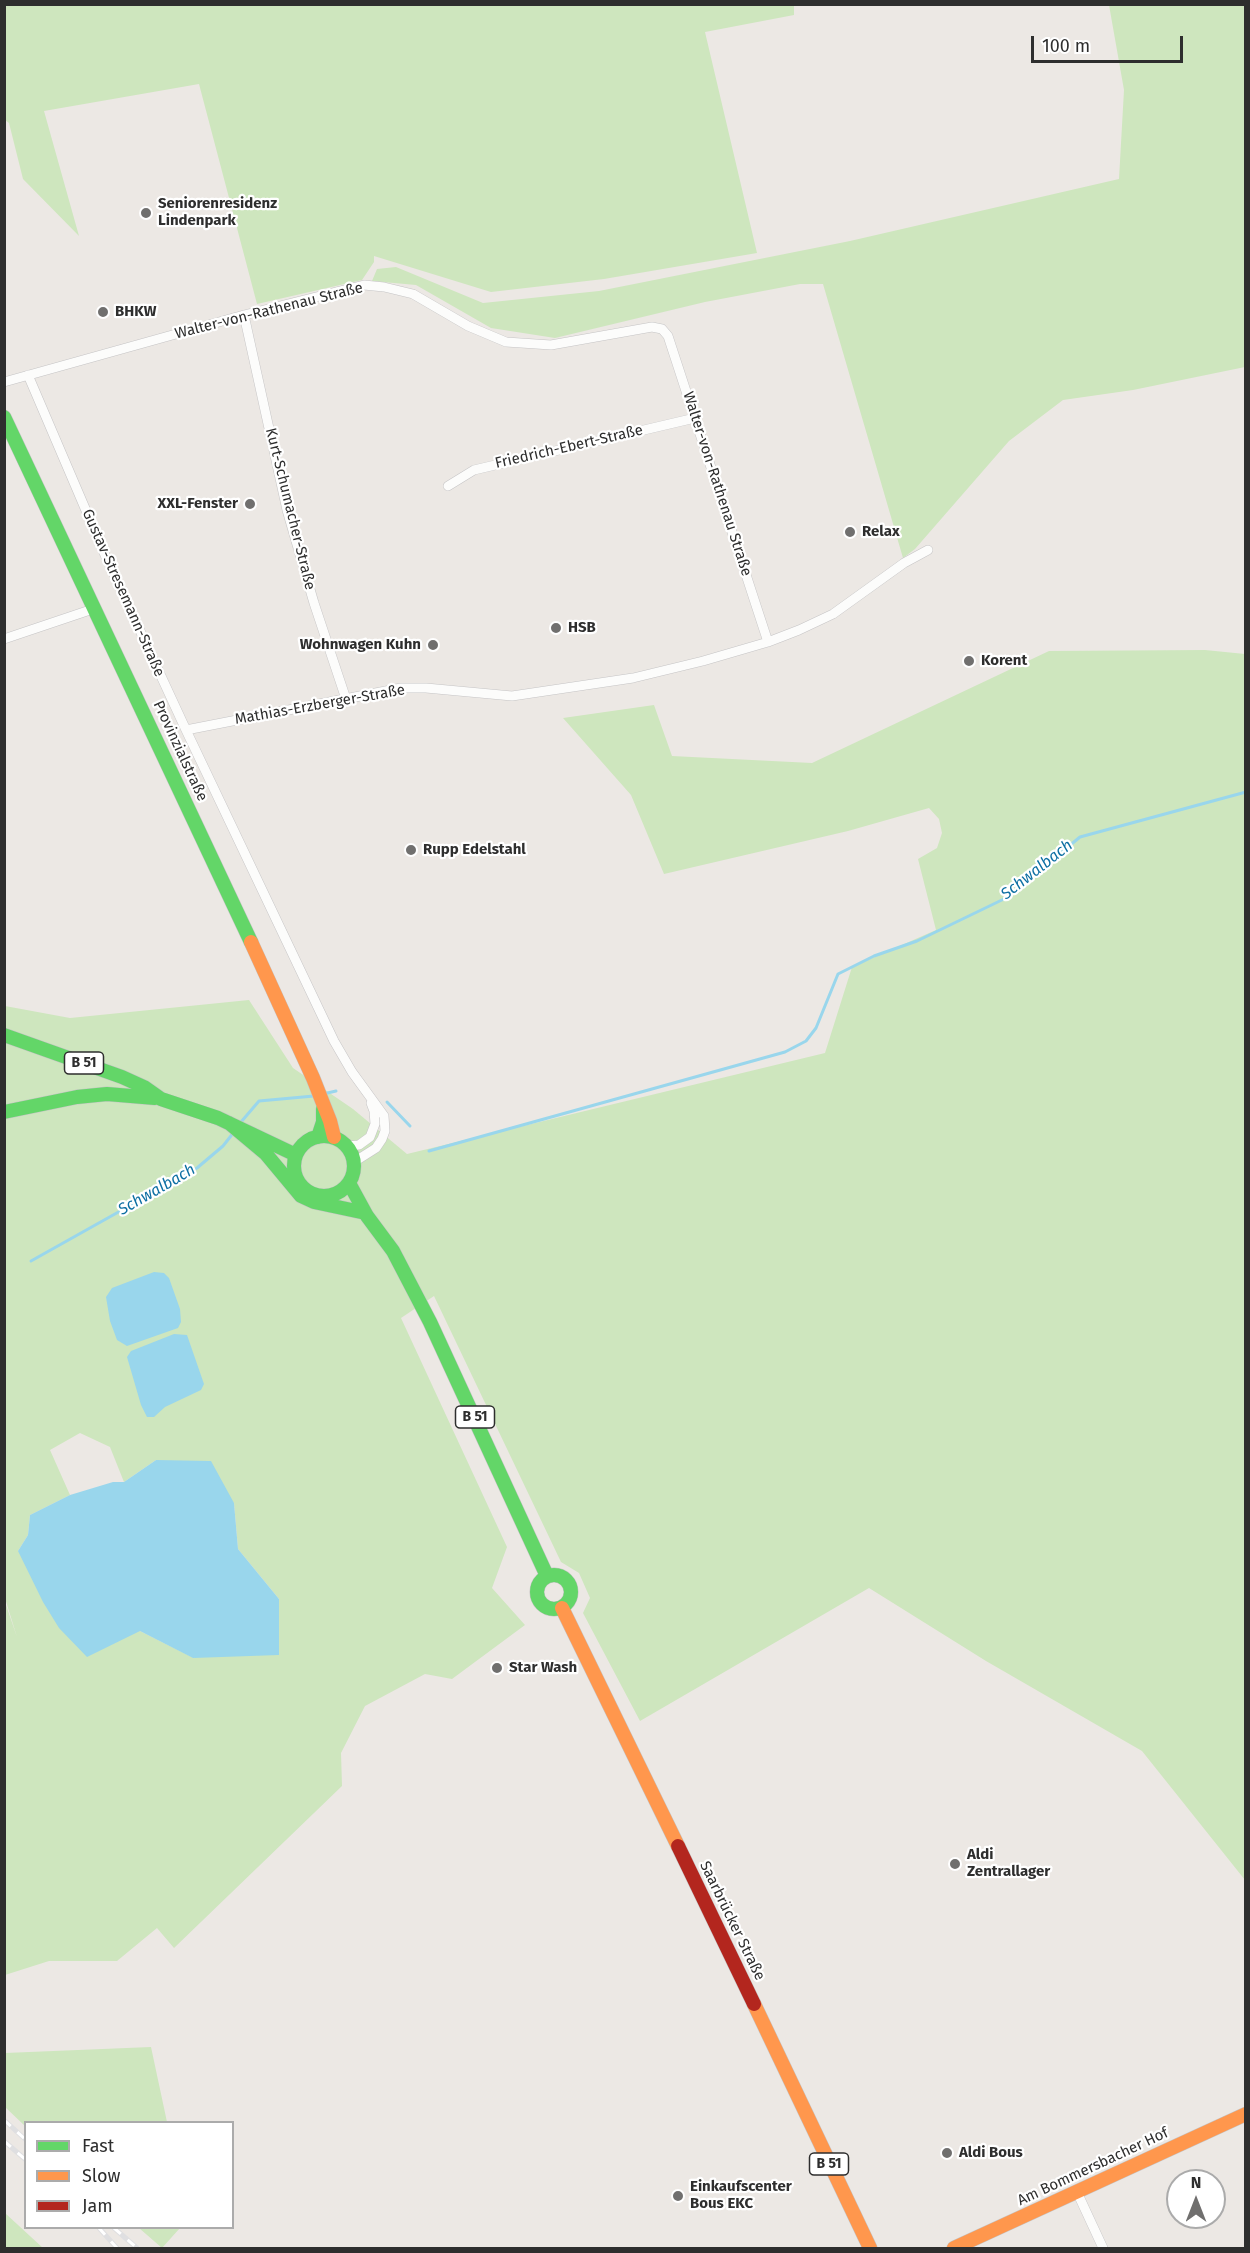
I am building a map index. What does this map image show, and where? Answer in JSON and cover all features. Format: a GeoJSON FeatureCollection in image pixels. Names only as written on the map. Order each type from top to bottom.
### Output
{"type":"FeatureCollection","features":[{"type":"Feature","properties":{"kind":"main road","name":"Provinzialstraße"},"geometry":{"type":"LineString","coordinates":[[4,417],[93,609],[159,743],[313,1078],[334,1137]]}},
{"type":"Feature","properties":{"kind":"main road","name":"B 51"},"geometry":{"type":"LineString","coordinates":[[4,1035],[122,1077],[144,1087],[161,1099]]}},
{"type":"Feature","properties":{"kind":"main road","name":"B 51"},"geometry":{"type":"LineString","coordinates":[[4,1112],[77,1097],[107,1094],[140,1095],[192,1107],[224,1120],[248,1135],[296,1155],[294,1165],[300,1184],[316,1195],[335,1194],[364,1214]]}},
{"type":"Feature","properties":{"kind":"main road","name":"Provinzialstraße"},"geometry":{"type":"LineString","coordinates":[[318,1137],[322,1122],[322,1100]]}},
{"type":"Feature","properties":{"kind":"main road"},"geometry":{"type":"LineString","coordinates":[[4,1123],[45,1104]]}},
{"type":"Feature","properties":{"kind":"main road","name":"B 51"},"geometry":{"type":"LineString","coordinates":[[248,1135],[278,1166],[291,1186],[301,1196],[314,1202],[364,1214]]}},
{"type":"Feature","properties":{"kind":"main road"},"geometry":{"type":"LineString","coordinates":[[296,1155],[309,1140],[318,1137],[334,1137],[347,1146],[354,1162],[354,1169],[349,1183],[335,1194]]}},
{"type":"Feature","properties":{"kind":"main road","name":"B 51"},"geometry":{"type":"LineString","coordinates":[[349,1183],[364,1214],[393,1251],[430,1322],[547,1576]]}},
{"type":"Feature","properties":{"kind":"main road"},"geometry":{"type":"LineString","coordinates":[[558,1575],[567,1580],[570,1585],[572,1590],[570,1601],[562,1608],[552,1610],[539,1601],[538,1587],[547,1576],[558,1575]]}},
{"type":"Feature","properties":{"kind":"main road","name":"Saarbrücker Straße"},"geometry":{"type":"LineString","coordinates":[[562,1608],[870,2248]]}},
{"type":"Feature","properties":{"kind":"main road","name":"Am Bommersbacher Hof"},"geometry":{"type":"LineString","coordinates":[[954,2248],[1245,2114]]}},
{"type":"Feature","properties":{"kind":"street","name":"Walter-von-Rathenau Straße"},"geometry":{"type":"LineString","coordinates":[[4,382],[244,315],[364,285],[398,289],[413,294],[468,326],[506,342],[551,345],[652,327],[662,329],[669,336],[768,642]]}},
{"type":"Feature","properties":{"kind":"street","name":"Kurt-Schumacher-Straße"},"geometry":{"type":"LineString","coordinates":[[244,315],[286,510],[346,699]]}},
{"type":"Feature","properties":{"kind":"street","name":"Gustav-Stresemann-Straße"},"geometry":{"type":"LineString","coordinates":[[28,375],[105,555],[334,1041],[369,1098],[384,1116],[386,1131],[376,1148],[354,1162]]}},
{"type":"Feature","properties":{"kind":"street","name":"Friedrich-Ebert-Straße"},"geometry":{"type":"LineString","coordinates":[[448,486],[474,470],[695,418]]}},
{"type":"Feature","properties":{"kind":"street","name":"Mathias-Erzberger-Straße"},"geometry":{"type":"LineString","coordinates":[[186,730],[401,688],[504,695],[633,678],[703,661],[768,642],[799,630],[833,614],[904,563],[928,550]]}},
{"type":"Feature","properties":{"kind":"street"},"geometry":{"type":"LineString","coordinates":[[4,639],[93,609]]}},
{"type":"Feature","properties":{"kind":"street","name":"Gustav-Stresemann-Straße"},"geometry":{"type":"LineString","coordinates":[[347,1146],[366,1142],[374,1130],[374,1111],[369,1098]]}},
{"type":"Feature","properties":{"kind":"street"},"geometry":{"type":"LineString","coordinates":[[1077,2193],[1103,2248]]}},
{"type":"Feature","properties":{"kind":"green space"},"geometry":{"type":"Polygon","coordinates":[[[4,5],[794,5],[794,15],[705,32],[757,253],[604,279],[491,292],[374,256],[374,262],[362,280],[257,304],[199,84],[44,111],[79,236],[23,179],[9,123],[5,120],[4,5]]]}},
{"type":"Feature","properties":{"kind":"green space"},"geometry":{"type":"Polygon","coordinates":[[[1109,5],[1245,5],[1245,367],[1133,390],[1063,400],[1009,441],[915,549],[903,558],[823,284],[800,284],[705,302],[555,338],[491,328],[416,285],[372,281],[377,269],[396,267],[483,303],[599,291],[850,241],[1119,179],[1124,90],[1109,5]]]}},
{"type":"Feature","properties":{"kind":"green space"},"geometry":{"type":"Polygon","coordinates":[[[1205,650],[1245,654],[1245,1880],[1142,1751],[986,1661],[869,1588],[640,1721],[583,1613],[590,1598],[579,1573],[561,1562],[434,1296],[401,1318],[507,1547],[492,1588],[525,1625],[452,1679],[425,1674],[365,1706],[341,1753],[342,1786],[174,1948],[157,1928],[117,1961],[49,1961],[5,1975],[4,1599],[17,1637],[4,1595],[5,1006],[70,1018],[249,1000],[293,1068],[353,1109],[407,1154],[825,1053],[852,967],[936,930],[918,859],[937,848],[942,833],[939,819],[929,808],[848,831],[664,874],[631,795],[563,718],[654,705],[672,756],[812,763],[1049,651],[1205,650]],[[80,1433],[50,1450],[70,1495],[30,1515],[28,1535],[18,1551],[140,1631],[194,1658],[279,1599],[238,1549],[234,1503],[156,1460],[124,1482],[110,1447],[80,1433]]]}},
{"type":"Feature","properties":{"kind":"green space"},"geometry":{"type":"Polygon","coordinates":[[[151,2047],[167,2121],[24,2121],[24,2125],[5,2107],[5,2053],[151,2047]]]}},
{"type":"Feature","properties":{"kind":"green space"},"geometry":{"type":"Polygon","coordinates":[[[5,2213],[43,2248],[5,2248],[5,2213]]]}},
{"type":"Feature","properties":{"kind":"green space"},"geometry":{"type":"Polygon","coordinates":[[[140,2229],[179,2229],[162,2248],[140,2229]]]}},
{"type":"Feature","properties":{"kind":"water"},"geometry":{"type":"Polygon","coordinates":[[[154,1272],[164,1273],[169,1278],[180,1309],[181,1322],[178,1328],[127,1346],[117,1340],[110,1321],[106,1297],[112,1288],[154,1272]]]}},
{"type":"Feature","properties":{"kind":"water"},"geometry":{"type":"Polygon","coordinates":[[[174,1334],[187,1335],[204,1384],[201,1390],[165,1407],[154,1417],[147,1417],[141,1405],[127,1357],[131,1351],[174,1334]]]}},
{"type":"Feature","properties":{"kind":"water"},"geometry":{"type":"Polygon","coordinates":[[[156,1460],[211,1461],[234,1503],[238,1549],[279,1599],[279,1655],[193,1658],[140,1631],[87,1657],[59,1628],[43,1602],[18,1551],[28,1535],[30,1515],[70,1495],[113,1482],[124,1482],[156,1460]]]}},
{"type":"Feature","properties":{"kind":"waterway"},"geometry":{"type":"LineString","coordinates":[[429,1151],[785,1052],[806,1041],[816,1028],[838,974],[874,956],[917,941],[1006,898],[1080,837],[1246,792]]}},
{"type":"Feature","properties":{"kind":"waterway","name":"Schwalbach"},"geometry":{"type":"LineString","coordinates":[[323,1094],[336,1091]]}},
{"type":"Feature","properties":{"kind":"waterway","name":"Schwalbach"},"geometry":{"type":"LineString","coordinates":[[241,1122],[259,1101],[314,1096]]}},
{"type":"Feature","properties":{"kind":"waterway"},"geometry":{"type":"LineString","coordinates":[[387,1102],[410,1126]]}},
{"type":"Feature","properties":{"kind":"waterway","name":"Schwalbach"},"geometry":{"type":"LineString","coordinates":[[31,1261],[197,1168],[223,1146],[234,1132]]}},
{"type":"Feature","properties":{"kind":"railway"},"geometry":{"type":"LineString","coordinates":[[4,2120],[24,2138]]}},
{"type":"Feature","properties":{"kind":"railway"},"geometry":{"type":"LineString","coordinates":[[4,2141],[24,2158]]}},
{"type":"Feature","properties":{"kind":"railway"},"geometry":{"type":"LineString","coordinates":[[100,2229],[117,2248]]}},
{"type":"Feature","properties":{"kind":"railway"},"geometry":{"type":"LineString","coordinates":[[115,2229],[137,2248]]}},
{"type":"Feature","properties":{"kind":"traffic: fast"},"geometry":{"type":"LineString","coordinates":[[4,417],[251,942]]}},
{"type":"Feature","properties":{"kind":"traffic: fast"},"geometry":{"type":"LineString","coordinates":[[4,1035],[122,1077],[144,1087],[161,1099]]}},
{"type":"Feature","properties":{"kind":"traffic: fast"},"geometry":{"type":"LineString","coordinates":[[4,1112],[77,1097],[107,1094],[155,1098]]}},
{"type":"Feature","properties":{"kind":"traffic: fast"},"geometry":{"type":"LineString","coordinates":[[161,1099],[218,1118],[296,1155]]}},
{"type":"Feature","properties":{"kind":"traffic: fast"},"geometry":{"type":"LineString","coordinates":[[318,1137],[323,1122],[323,1109]]}},
{"type":"Feature","properties":{"kind":"traffic: fast"},"geometry":{"type":"LineString","coordinates":[[229,1123],[266,1154],[301,1196],[314,1202],[361,1212]]}},
{"type":"Feature","properties":{"kind":"traffic: fast"},"geometry":{"type":"LineString","coordinates":[[324,1136],[341,1141],[349,1149],[354,1166],[349,1183],[341,1191],[324,1196],[307,1191],[299,1183],[294,1166],[299,1149],[307,1141],[324,1136]]}},
{"type":"Feature","properties":{"kind":"traffic: fast"},"geometry":{"type":"LineString","coordinates":[[349,1183],[367,1216],[393,1251],[430,1322],[547,1576]]}},
{"type":"Feature","properties":{"kind":"traffic: fast"},"geometry":{"type":"LineString","coordinates":[[554,1575],[566,1580],[571,1592],[566,1604],[554,1609],[542,1604],[537,1592],[542,1580],[554,1575]]}},
{"type":"Feature","properties":{"kind":"traffic: slow"},"geometry":{"type":"LineString","coordinates":[[251,942],[313,1078],[334,1137]]}},
{"type":"Feature","properties":{"kind":"traffic: slow"},"geometry":{"type":"LineString","coordinates":[[562,1608],[678,1846]]}},
{"type":"Feature","properties":{"kind":"traffic: slow"},"geometry":{"type":"LineString","coordinates":[[754,2004],[870,2248]]}},
{"type":"Feature","properties":{"kind":"traffic: slow"},"geometry":{"type":"LineString","coordinates":[[954,2248],[1246,2114]]}},
{"type":"Feature","properties":{"kind":"traffic: jam"},"geometry":{"type":"LineString","coordinates":[[678,1846],[754,2004]]}},
{"type":"Feature","properties":{"kind":"place","name":"Seniorenresidenz Lindenpark"},"geometry":{"type":"Point","coordinates":[146,213]}},
{"type":"Feature","properties":{"kind":"place","name":"BHKW"},"geometry":{"type":"Point","coordinates":[103,312]}},
{"type":"Feature","properties":{"kind":"place","name":"XXL-Fenster"},"geometry":{"type":"Point","coordinates":[250,504]}},
{"type":"Feature","properties":{"kind":"place","name":"Relax"},"geometry":{"type":"Point","coordinates":[850,532]}},
{"type":"Feature","properties":{"kind":"place","name":"HSB"},"geometry":{"type":"Point","coordinates":[556,628]}},
{"type":"Feature","properties":{"kind":"place","name":"Wohnwagen Kuhn"},"geometry":{"type":"Point","coordinates":[433,645]}},
{"type":"Feature","properties":{"kind":"place","name":"Korent"},"geometry":{"type":"Point","coordinates":[969,661]}},
{"type":"Feature","properties":{"kind":"place","name":"Rupp Edelstahl"},"geometry":{"type":"Point","coordinates":[411,850]}},
{"type":"Feature","properties":{"kind":"place","name":"Star Wash"},"geometry":{"type":"Point","coordinates":[497,1668]}},
{"type":"Feature","properties":{"kind":"place","name":"Aldi Zentrallager"},"geometry":{"type":"Point","coordinates":[955,1864]}},
{"type":"Feature","properties":{"kind":"place","name":"Aldi Bous"},"geometry":{"type":"Point","coordinates":[947,2153]}},
{"type":"Feature","properties":{"kind":"place","name":"Einkaufscenter Bous EKC"},"geometry":{"type":"Point","coordinates":[678,2196]}}]}
